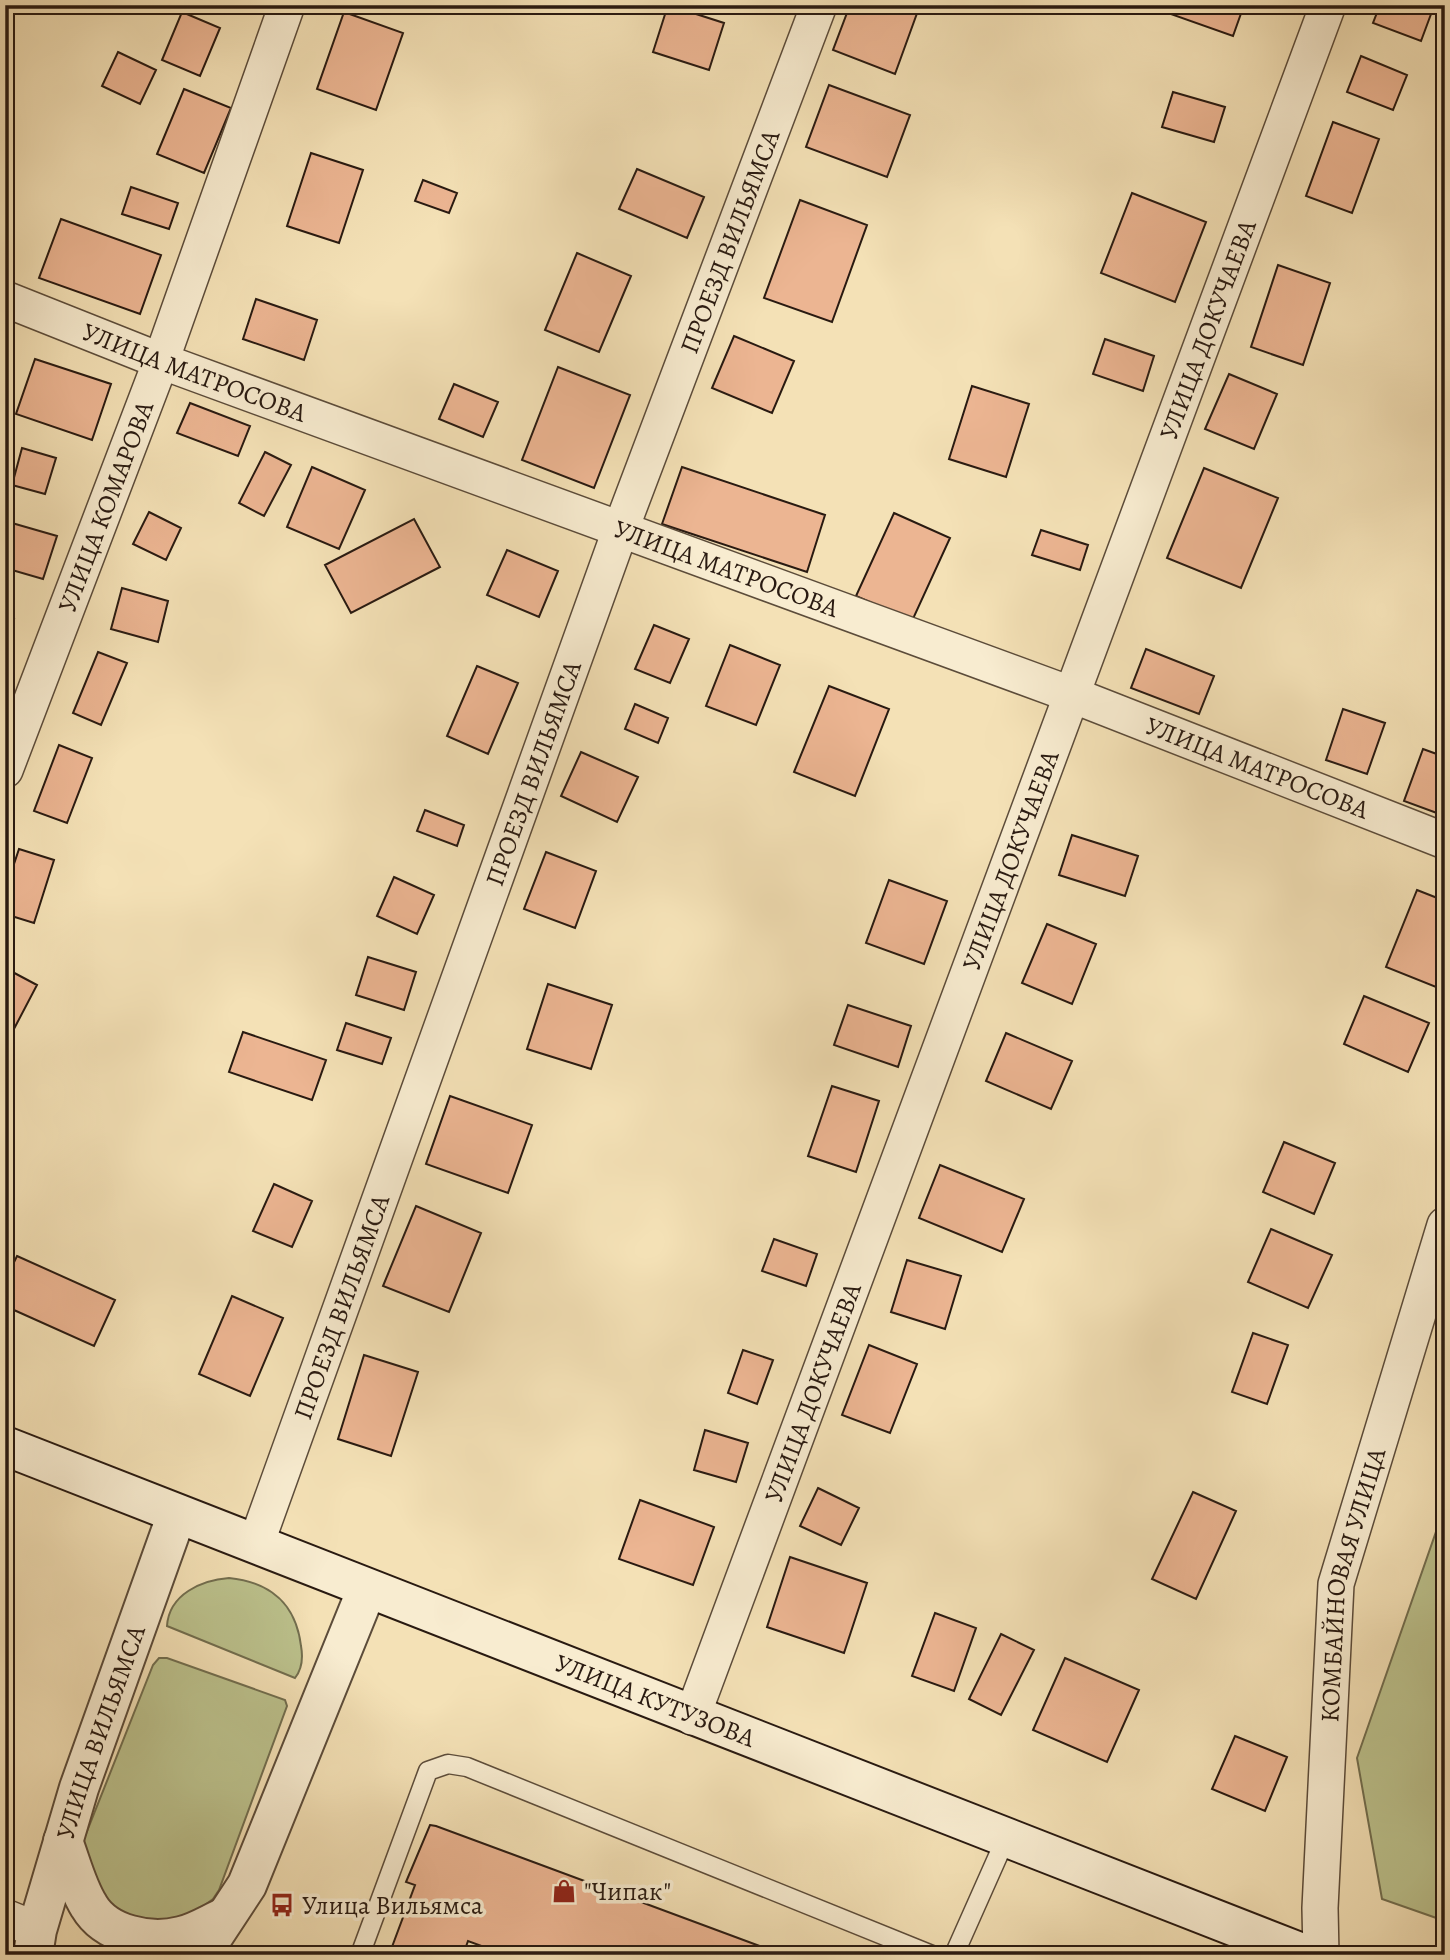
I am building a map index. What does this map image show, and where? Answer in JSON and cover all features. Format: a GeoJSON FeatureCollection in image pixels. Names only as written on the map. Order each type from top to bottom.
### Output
{"type":"FeatureCollection","features":[{"type":"Feature","properties":{"kind":"main road","name":"УЛИЦА КУТУЗОВА"},"geometry":{"type":"LineString","coordinates":[[5,1447],[1307,1955]]}},
{"type":"Feature","properties":{"kind":"main road","name":"УЛИЦА ВИЛЬЯМСА"},"geometry":{"type":"LineString","coordinates":[[25,1934],[63,1841],[79,1788],[177,1514]]}},
{"type":"Feature","properties":{"kind":"main road"},"geometry":{"type":"LineString","coordinates":[[201,1955],[247,1885],[367,1589]]}},
{"type":"Feature","properties":{"kind":"main road"},"geometry":{"type":"LineString","coordinates":[[63,1841],[89,1906],[102,1922],[129,1935],[147,1938],[181,1936],[225,1917]]}},
{"type":"Feature","properties":{"kind":"main road"},"geometry":{"type":"LineString","coordinates":[[25,1934],[50,1923],[68,1924],[149,1955]]}},
{"type":"Feature","properties":{"kind":"street","name":"УЛИЦА КОМАРОВА"},"geometry":{"type":"LineString","coordinates":[[5,770],[161,361],[287,5]]}},
{"type":"Feature","properties":{"kind":"street","name":"ПРОЕЗД ВИЛЬЯМСА"},"geometry":{"type":"LineString","coordinates":[[256,1544],[620,531],[819,5]]}},
{"type":"Feature","properties":{"kind":"street","name":"УЛИЦА ДОКУЧАЕВА"},"geometry":{"type":"LineString","coordinates":[[692,1717],[1328,5]]}},
{"type":"Feature","properties":{"kind":"street","name":"УЛИЦА МАТРОСОВА"},"geometry":{"type":"LineString","coordinates":[[5,299],[161,361],[1070,694],[1445,841]]}},
{"type":"Feature","properties":{"kind":"street","name":"КОМБАЙНОВАЯ УЛИЦА"},"geometry":{"type":"LineString","coordinates":[[1321,1955],[1320,1908],[1336,1584],[1445,1225]]}},
{"type":"Feature","properties":{"kind":"lane"},"geometry":{"type":"LineString","coordinates":[[360,1955],[428,1771],[448,1764],[467,1767],[932,1955]]}},
{"type":"Feature","properties":{"kind":"lane"},"geometry":{"type":"LineString","coordinates":[[954,1955],[1006,1839]]}},
{"type":"Feature","properties":{"kind":"green space"},"geometry":{"type":"Polygon","coordinates":[[[1445,1506],[1445,1921],[1382,1899],[1357,1758],[1445,1506]]]}},
{"type":"Feature","properties":{"kind":"green space"},"geometry":{"type":"Polygon","coordinates":[[[229,1578],[257,1584],[287,1607],[298,1631],[302,1650],[301,1667],[295,1678],[167,1626],[169,1615],[180,1597],[208,1582],[229,1578]]]}},
{"type":"Feature","properties":{"kind":"green space"},"geometry":{"type":"Polygon","coordinates":[[[159,1658],[167,1658],[285,1700],[287,1706],[219,1890],[213,1899],[190,1916],[161,1926],[114,1914],[80,1849],[153,1665],[159,1658]]]}},
{"type":"Feature","properties":{"kind":"building"},"geometry":{"type":"Polygon","coordinates":[[[668,5],[724,23],[709,70],[653,52],[668,5]]]}},
{"type":"Feature","properties":{"kind":"building"},"geometry":{"type":"Polygon","coordinates":[[[850,5],[920,5],[895,74],[833,50],[850,5]]]}},
{"type":"Feature","properties":{"kind":"building"},"geometry":{"type":"Polygon","coordinates":[[[1168,5],[1244,5],[1233,36],[1165,12],[1168,5]]]}},
{"type":"Feature","properties":{"kind":"building"},"geometry":{"type":"Polygon","coordinates":[[[1380,5],[1434,6],[1421,41],[1373,23],[1380,5]]]}},
{"type":"Feature","properties":{"kind":"building"},"geometry":{"type":"Polygon","coordinates":[[[182,12],[220,28],[200,76],[162,60],[182,12]]]}},
{"type":"Feature","properties":{"kind":"building"},"geometry":{"type":"Polygon","coordinates":[[[344,12],[403,33],[376,110],[317,89],[344,12]]]}},
{"type":"Feature","properties":{"kind":"building"},"geometry":{"type":"Polygon","coordinates":[[[118,52],[156,70],[140,104],[102,86],[118,52]]]}},
{"type":"Feature","properties":{"kind":"building"},"geometry":{"type":"Polygon","coordinates":[[[1361,56],[1407,75],[1393,110],[1347,92],[1361,56]]]}},
{"type":"Feature","properties":{"kind":"building"},"geometry":{"type":"Polygon","coordinates":[[[829,85],[910,115],[887,177],[806,147],[829,85]]]}},
{"type":"Feature","properties":{"kind":"building"},"geometry":{"type":"Polygon","coordinates":[[[184,89],[231,108],[204,173],[157,154],[184,89]]]}},
{"type":"Feature","properties":{"kind":"building"},"geometry":{"type":"Polygon","coordinates":[[[1173,92],[1225,107],[1214,142],[1162,127],[1173,92]]]}},
{"type":"Feature","properties":{"kind":"building"},"geometry":{"type":"Polygon","coordinates":[[[1333,122],[1379,139],[1352,213],[1306,196],[1333,122]]]}},
{"type":"Feature","properties":{"kind":"building"},"geometry":{"type":"Polygon","coordinates":[[[311,153],[363,170],[339,243],[287,226],[311,153]]]}},
{"type":"Feature","properties":{"kind":"building"},"geometry":{"type":"Polygon","coordinates":[[[637,169],[704,197],[687,238],[619,209],[637,169]]]}},
{"type":"Feature","properties":{"kind":"building"},"geometry":{"type":"Polygon","coordinates":[[[423,180],[457,193],[449,213],[415,201],[423,180]]]}},
{"type":"Feature","properties":{"kind":"building"},"geometry":{"type":"Polygon","coordinates":[[[131,187],[178,203],[169,229],[122,214],[131,187]]]}},
{"type":"Feature","properties":{"kind":"building"},"geometry":{"type":"Polygon","coordinates":[[[1132,193],[1206,222],[1175,302],[1101,273],[1132,193]]]}},
{"type":"Feature","properties":{"kind":"building"},"geometry":{"type":"Polygon","coordinates":[[[800,200],[867,225],[832,322],[764,298],[800,200]]]}},
{"type":"Feature","properties":{"kind":"building"},"geometry":{"type":"Polygon","coordinates":[[[61,219],[161,255],[140,314],[39,278],[61,219]]]}},
{"type":"Feature","properties":{"kind":"building"},"geometry":{"type":"Polygon","coordinates":[[[577,253],[631,276],[599,352],[545,330],[577,253]]]}},
{"type":"Feature","properties":{"kind":"building"},"geometry":{"type":"Polygon","coordinates":[[[1278,265],[1330,283],[1303,365],[1251,347],[1278,265]]]}},
{"type":"Feature","properties":{"kind":"building"},"geometry":{"type":"Polygon","coordinates":[[[256,299],[317,320],[304,360],[243,339],[256,299]]]}},
{"type":"Feature","properties":{"kind":"building"},"geometry":{"type":"Polygon","coordinates":[[[734,336],[794,361],[772,413],[712,388],[734,336]]]}},
{"type":"Feature","properties":{"kind":"building"},"geometry":{"type":"Polygon","coordinates":[[[1105,339],[1154,356],[1143,391],[1093,374],[1105,339]]]}},
{"type":"Feature","properties":{"kind":"building"},"geometry":{"type":"Polygon","coordinates":[[[35,359],[111,384],[92,440],[16,414],[35,359]]]}},
{"type":"Feature","properties":{"kind":"building"},"geometry":{"type":"Polygon","coordinates":[[[558,367],[630,395],[594,488],[522,460],[558,367]]]}},
{"type":"Feature","properties":{"kind":"building"},"geometry":{"type":"Polygon","coordinates":[[[1229,374],[1277,394],[1254,449],[1205,429],[1229,374]]]}},
{"type":"Feature","properties":{"kind":"building"},"geometry":{"type":"Polygon","coordinates":[[[454,384],[498,402],[483,437],[439,419],[454,384]]]}},
{"type":"Feature","properties":{"kind":"building"},"geometry":{"type":"Polygon","coordinates":[[[972,386],[1029,404],[1006,477],[949,459],[972,386]]]}},
{"type":"Feature","properties":{"kind":"building"},"geometry":{"type":"Polygon","coordinates":[[[190,403],[250,426],[238,456],[177,433],[190,403]]]}},
{"type":"Feature","properties":{"kind":"building"},"geometry":{"type":"Polygon","coordinates":[[[22,448],[56,458],[45,494],[12,485],[22,448]]]}},
{"type":"Feature","properties":{"kind":"building"},"geometry":{"type":"Polygon","coordinates":[[[265,452],[291,465],[264,516],[239,503],[265,452]]]}},
{"type":"Feature","properties":{"kind":"building"},"geometry":{"type":"Polygon","coordinates":[[[312,467],[365,490],[339,549],[287,527],[312,467]]]}},
{"type":"Feature","properties":{"kind":"building"},"geometry":{"type":"Polygon","coordinates":[[[682,467],[825,515],[807,572],[662,524],[682,467]]]}},
{"type":"Feature","properties":{"kind":"building"},"geometry":{"type":"Polygon","coordinates":[[[1204,468],[1278,498],[1241,588],[1167,558],[1204,468]]]}},
{"type":"Feature","properties":{"kind":"building"},"geometry":{"type":"Polygon","coordinates":[[[149,512],[181,528],[166,560],[133,544],[149,512]]]}},
{"type":"Feature","properties":{"kind":"building"},"geometry":{"type":"Polygon","coordinates":[[[894,513],[950,538],[912,621],[856,596],[894,513]]]}},
{"type":"Feature","properties":{"kind":"building"},"geometry":{"type":"Polygon","coordinates":[[[414,519],[440,567],[351,613],[325,565],[414,519]]]}},
{"type":"Feature","properties":{"kind":"building"},"geometry":{"type":"Polygon","coordinates":[[[5,521],[57,536],[43,579],[5,568],[5,521]]]}},
{"type":"Feature","properties":{"kind":"building"},"geometry":{"type":"Polygon","coordinates":[[[1041,530],[1088,545],[1080,570],[1032,555],[1041,530]]]}},
{"type":"Feature","properties":{"kind":"building"},"geometry":{"type":"Polygon","coordinates":[[[507,550],[558,571],[539,617],[487,595],[507,550]]]}},
{"type":"Feature","properties":{"kind":"building"},"geometry":{"type":"Polygon","coordinates":[[[122,588],[168,601],[158,642],[111,629],[122,588]]]}},
{"type":"Feature","properties":{"kind":"building"},"geometry":{"type":"Polygon","coordinates":[[[5,615],[14,619],[5,642],[5,615]]]}},
{"type":"Feature","properties":{"kind":"building"},"geometry":{"type":"Polygon","coordinates":[[[654,625],[689,639],[670,683],[635,669],[654,625]]]}},
{"type":"Feature","properties":{"kind":"building"},"geometry":{"type":"Polygon","coordinates":[[[730,645],[780,665],[756,725],[706,706],[730,645]]]}},
{"type":"Feature","properties":{"kind":"building"},"geometry":{"type":"Polygon","coordinates":[[[1146,649],[1214,676],[1199,714],[1131,688],[1146,649]]]}},
{"type":"Feature","properties":{"kind":"building"},"geometry":{"type":"Polygon","coordinates":[[[98,652],[127,663],[101,725],[73,713],[98,652]]]}},
{"type":"Feature","properties":{"kind":"building"},"geometry":{"type":"Polygon","coordinates":[[[477,666],[518,683],[488,754],[447,736],[477,666]]]}},
{"type":"Feature","properties":{"kind":"building"},"geometry":{"type":"Polygon","coordinates":[[[829,686],[889,709],[855,796],[794,772],[829,686]]]}},
{"type":"Feature","properties":{"kind":"building"},"geometry":{"type":"Polygon","coordinates":[[[635,704],[668,718],[658,743],[625,729],[635,704]]]}},
{"type":"Feature","properties":{"kind":"building"},"geometry":{"type":"Polygon","coordinates":[[[1343,709],[1385,723],[1367,774],[1326,760],[1343,709]]]}},
{"type":"Feature","properties":{"kind":"building"},"geometry":{"type":"Polygon","coordinates":[[[59,745],[92,758],[67,823],[34,811],[59,745]]]}},
{"type":"Feature","properties":{"kind":"building"},"geometry":{"type":"Polygon","coordinates":[[[1423,749],[1445,757],[1445,816],[1404,801],[1423,749]]]}},
{"type":"Feature","properties":{"kind":"building"},"geometry":{"type":"Polygon","coordinates":[[[581,752],[638,777],[617,822],[561,796],[581,752]]]}},
{"type":"Feature","properties":{"kind":"building"},"geometry":{"type":"Polygon","coordinates":[[[425,810],[464,825],[457,846],[417,831],[425,810]]]}},
{"type":"Feature","properties":{"kind":"building"},"geometry":{"type":"Polygon","coordinates":[[[1072,835],[1138,856],[1125,896],[1059,875],[1072,835]]]}},
{"type":"Feature","properties":{"kind":"building"},"geometry":{"type":"Polygon","coordinates":[[[19,849],[54,860],[34,923],[5,914],[5,891],[19,849]]]}},
{"type":"Feature","properties":{"kind":"building"},"geometry":{"type":"Polygon","coordinates":[[[546,852],[596,871],[575,928],[524,909],[546,852]]]}},
{"type":"Feature","properties":{"kind":"building"},"geometry":{"type":"Polygon","coordinates":[[[394,877],[434,895],[417,934],[377,916],[394,877]]]}},
{"type":"Feature","properties":{"kind":"building"},"geometry":{"type":"Polygon","coordinates":[[[889,880],[947,901],[924,964],[866,943],[889,880]]]}},
{"type":"Feature","properties":{"kind":"building"},"geometry":{"type":"Polygon","coordinates":[[[1417,890],[1445,901],[1445,965],[1436,987],[1386,967],[1417,890]]]}},
{"type":"Feature","properties":{"kind":"building"},"geometry":{"type":"Polygon","coordinates":[[[1047,924],[1096,944],[1072,1004],[1022,983],[1047,924]]]}},
{"type":"Feature","properties":{"kind":"building"},"geometry":{"type":"Polygon","coordinates":[[[368,957],[416,972],[404,1010],[356,995],[368,957]]]}},
{"type":"Feature","properties":{"kind":"building"},"geometry":{"type":"Polygon","coordinates":[[[5,968],[37,985],[5,1046],[5,968]]]}},
{"type":"Feature","properties":{"kind":"building"},"geometry":{"type":"Polygon","coordinates":[[[548,984],[612,1005],[591,1069],[527,1049],[548,984]]]}},
{"type":"Feature","properties":{"kind":"building"},"geometry":{"type":"Polygon","coordinates":[[[1364,996],[1429,1023],[1408,1072],[1344,1044],[1364,996]]]}},
{"type":"Feature","properties":{"kind":"building"},"geometry":{"type":"Polygon","coordinates":[[[848,1005],[911,1026],[898,1067],[834,1045],[848,1005]]]}},
{"type":"Feature","properties":{"kind":"building"},"geometry":{"type":"Polygon","coordinates":[[[346,1023],[391,1038],[382,1064],[337,1050],[346,1023]]]}},
{"type":"Feature","properties":{"kind":"building"},"geometry":{"type":"Polygon","coordinates":[[[243,1032],[326,1060],[312,1100],[229,1072],[243,1032]]]}},
{"type":"Feature","properties":{"kind":"building"},"geometry":{"type":"Polygon","coordinates":[[[1006,1033],[1072,1061],[1051,1109],[986,1081],[1006,1033]]]}},
{"type":"Feature","properties":{"kind":"building"},"geometry":{"type":"Polygon","coordinates":[[[832,1086],[879,1101],[856,1172],[808,1156],[832,1086]]]}},
{"type":"Feature","properties":{"kind":"building"},"geometry":{"type":"Polygon","coordinates":[[[450,1096],[532,1125],[508,1193],[426,1164],[450,1096]]]}},
{"type":"Feature","properties":{"kind":"building"},"geometry":{"type":"Polygon","coordinates":[[[1284,1142],[1335,1163],[1314,1214],[1263,1192],[1284,1142]]]}},
{"type":"Feature","properties":{"kind":"building"},"geometry":{"type":"Polygon","coordinates":[[[940,1165],[1024,1199],[1002,1252],[919,1218],[940,1165]]]}},
{"type":"Feature","properties":{"kind":"building"},"geometry":{"type":"Polygon","coordinates":[[[274,1184],[312,1201],[292,1247],[253,1231],[274,1184]]]}},
{"type":"Feature","properties":{"kind":"building"},"geometry":{"type":"Polygon","coordinates":[[[416,1206],[481,1233],[449,1312],[383,1286],[416,1206]]]}},
{"type":"Feature","properties":{"kind":"building"},"geometry":{"type":"Polygon","coordinates":[[[1271,1229],[1332,1255],[1308,1308],[1248,1282],[1271,1229]]]}},
{"type":"Feature","properties":{"kind":"building"},"geometry":{"type":"Polygon","coordinates":[[[774,1239],[817,1254],[806,1286],[762,1271],[774,1239]]]}},
{"type":"Feature","properties":{"kind":"building"},"geometry":{"type":"Polygon","coordinates":[[[17,1256],[115,1300],[94,1346],[5,1306],[5,1281],[17,1256]]]}},
{"type":"Feature","properties":{"kind":"building"},"geometry":{"type":"Polygon","coordinates":[[[907,1260],[961,1276],[945,1329],[891,1312],[907,1260]]]}},
{"type":"Feature","properties":{"kind":"building"},"geometry":{"type":"Polygon","coordinates":[[[232,1296],[283,1318],[250,1396],[199,1374],[232,1296]]]}},
{"type":"Feature","properties":{"kind":"building"},"geometry":{"type":"Polygon","coordinates":[[[1253,1333],[1288,1345],[1267,1404],[1232,1392],[1253,1333]]]}},
{"type":"Feature","properties":{"kind":"building"},"geometry":{"type":"Polygon","coordinates":[[[869,1345],[917,1364],[890,1433],[842,1415],[869,1345]]]}},
{"type":"Feature","properties":{"kind":"building"},"geometry":{"type":"Polygon","coordinates":[[[743,1350],[773,1360],[757,1404],[728,1393],[743,1350]]]}},
{"type":"Feature","properties":{"kind":"building"},"geometry":{"type":"Polygon","coordinates":[[[364,1355],[418,1372],[391,1456],[338,1439],[364,1355]]]}},
{"type":"Feature","properties":{"kind":"building"},"geometry":{"type":"Polygon","coordinates":[[[705,1430],[748,1443],[736,1482],[694,1470],[705,1430]]]}},
{"type":"Feature","properties":{"kind":"building"},"geometry":{"type":"Polygon","coordinates":[[[818,1488],[859,1508],[841,1545],[800,1526],[818,1488]]]}},
{"type":"Feature","properties":{"kind":"building"},"geometry":{"type":"Polygon","coordinates":[[[1193,1492],[1236,1511],[1196,1599],[1152,1579],[1193,1492]]]}},
{"type":"Feature","properties":{"kind":"building"},"geometry":{"type":"Polygon","coordinates":[[[640,1500],[714,1527],[693,1585],[619,1559],[640,1500]]]}},
{"type":"Feature","properties":{"kind":"building"},"geometry":{"type":"Polygon","coordinates":[[[790,1557],[867,1583],[844,1653],[767,1627],[790,1557]]]}},
{"type":"Feature","properties":{"kind":"building"},"geometry":{"type":"Polygon","coordinates":[[[5,1603],[13,1607],[5,1624],[5,1603]]]}},
{"type":"Feature","properties":{"kind":"building"},"geometry":{"type":"Polygon","coordinates":[[[935,1613],[976,1628],[954,1691],[912,1676],[935,1613]]]}},
{"type":"Feature","properties":{"kind":"building"},"geometry":{"type":"Polygon","coordinates":[[[1001,1634],[1034,1650],[1001,1715],[969,1699],[1001,1634]]]}},
{"type":"Feature","properties":{"kind":"building"},"geometry":{"type":"Polygon","coordinates":[[[1065,1658],[1139,1690],[1107,1762],[1033,1730],[1065,1658]]]}},
{"type":"Feature","properties":{"kind":"building"},"geometry":{"type":"Polygon","coordinates":[[[1235,1736],[1287,1757],[1265,1811],[1212,1789],[1235,1736]]]}},
{"type":"Feature","properties":{"kind":"building"},"geometry":{"type":"Polygon","coordinates":[[[430,1825],[784,1955],[506,1955],[468,1941],[463,1955],[389,1955],[415,1885],[406,1882],[430,1825]]]}},
{"type":"Feature","properties":{"kind":"place","name":"\"Чипак\""},"geometry":{"type":"Point","coordinates":[564,1891]}},
{"type":"Feature","properties":{"kind":"place","name":"Улица Вильямса"},"geometry":{"type":"Point","coordinates":[282,1905]}}]}
